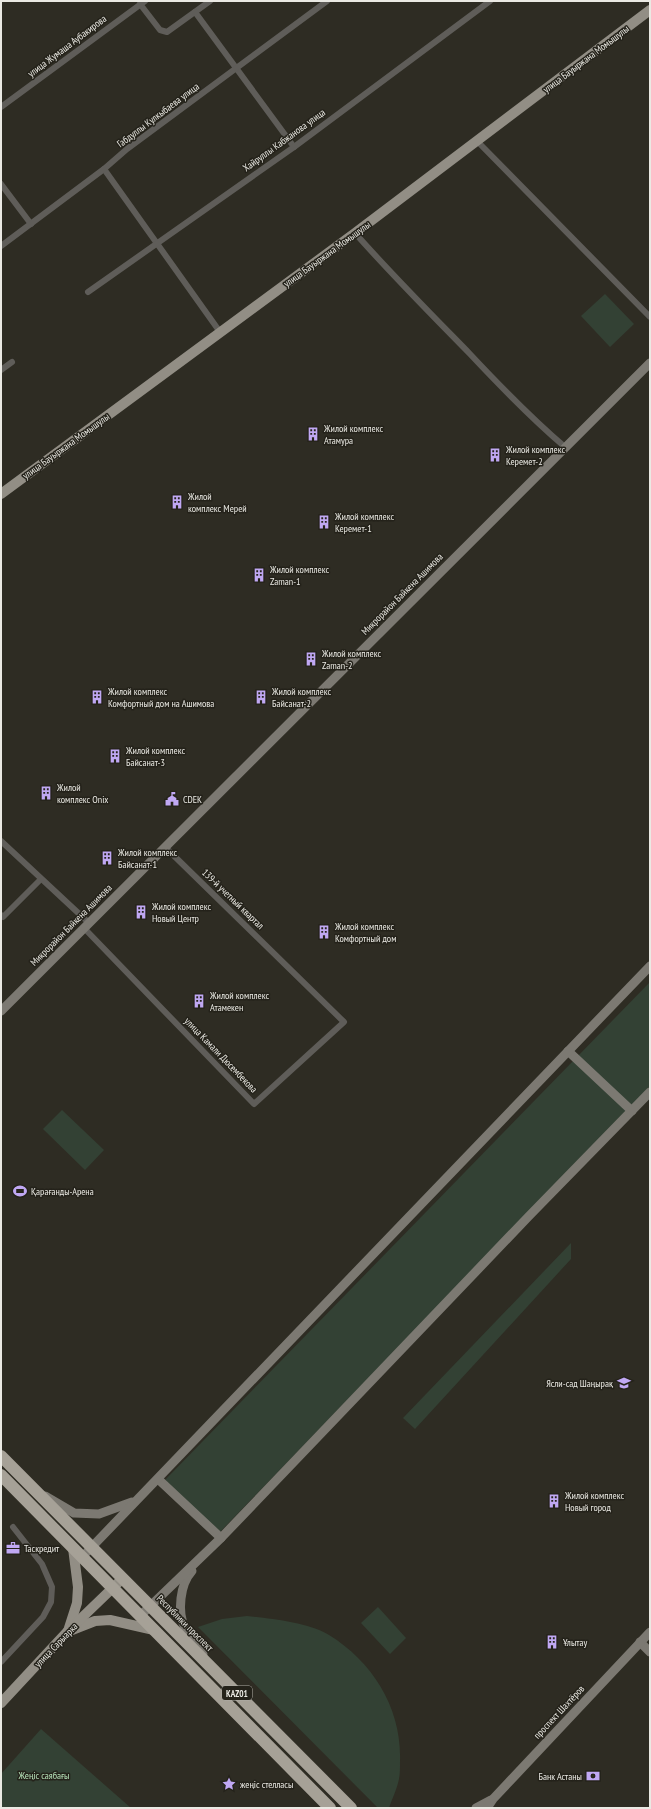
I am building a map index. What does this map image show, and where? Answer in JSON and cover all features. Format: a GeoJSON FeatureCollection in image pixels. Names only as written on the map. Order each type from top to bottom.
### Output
{"type":"FeatureCollection","features":[{"type":"Feature","properties":{"kind":"highway","name":"Республики проспект"},"geometry":{"type":"LineString","coordinates":[[1,1456],[151,1605],[351,1808]]}},
{"type":"Feature","properties":{"kind":"highway","name":"KАZ01"},"geometry":{"type":"LineString","coordinates":[[1,1475],[330,1808]]}},
{"type":"Feature","properties":{"kind":"main road","name":"улица Бауыржана Момышулы"},"geometry":{"type":"LineString","coordinates":[[1,494],[648,15]]}},
{"type":"Feature","properties":{"kind":"main road","name":"Микрорайон Байкена Ашимова"},"geometry":{"type":"LineString","coordinates":[[1,1011],[650,363]]}},
{"type":"Feature","properties":{"kind":"main road"},"geometry":{"type":"LineString","coordinates":[[68,1631],[77,1603],[78,1553],[92,1547],[650,966]]}},
{"type":"Feature","properties":{"kind":"main road"},"geometry":{"type":"LineString","coordinates":[[568,1051],[632,1111]]}},
{"type":"Feature","properties":{"kind":"main road"},"geometry":{"type":"LineString","coordinates":[[140,1616],[221,1538],[528,1216],[650,1092]]}},
{"type":"Feature","properties":{"kind":"main road"},"geometry":{"type":"LineString","coordinates":[[158,1479],[221,1538]]}},
{"type":"Feature","properties":{"kind":"main road"},"geometry":{"type":"LineString","coordinates":[[37,1492],[74,1513],[100,1514],[115,1510],[137,1500]]}},
{"type":"Feature","properties":{"kind":"main road"},"geometry":{"type":"LineString","coordinates":[[210,1665],[184,1626],[181,1612],[182,1592],[187,1576],[213,1546]]}},
{"type":"Feature","properties":{"kind":"main road","name":"улица Сарыарка"},"geometry":{"type":"LineString","coordinates":[[1,1702],[68,1631],[123,1578]]}},
{"type":"Feature","properties":{"kind":"main road"},"geometry":{"type":"LineString","coordinates":[[68,1631],[95,1621],[110,1620],[154,1630]]}},
{"type":"Feature","properties":{"kind":"main road","name":"проспект Шахтёров"},"geometry":{"type":"LineString","coordinates":[[487,1808],[493,1799],[650,1632]]}},
{"type":"Feature","properties":{"kind":"main road"},"geometry":{"type":"LineString","coordinates":[[640,1642],[650,1652]]}},
{"type":"Feature","properties":{"kind":"main road"},"geometry":{"type":"LineString","coordinates":[[476,1808],[493,1799]]}},
{"type":"Feature","properties":{"kind":"street"},"geometry":{"type":"LineString","coordinates":[[142,2],[157,27],[164,32],[171,30],[210,1]]}},
{"type":"Feature","properties":{"kind":"street","name":"Габдуллы Кулкыбаева улица"},"geometry":{"type":"LineString","coordinates":[[1,246],[104,169],[127,149],[327,1]]}},
{"type":"Feature","properties":{"kind":"street","name":"Хайруллы Кабжанова улица"},"geometry":{"type":"LineString","coordinates":[[88,292],[294,147],[490,1]]}},
{"type":"Feature","properties":{"kind":"street","name":"улица Жумаша Аубакирова"},"geometry":{"type":"LineString","coordinates":[[1,107],[142,2]]}},
{"type":"Feature","properties":{"kind":"street"},"geometry":{"type":"LineString","coordinates":[[195,12],[294,147]]}},
{"type":"Feature","properties":{"kind":"street"},"geometry":{"type":"LineString","coordinates":[[477,141],[650,317]]}},
{"type":"Feature","properties":{"kind":"street"},"geometry":{"type":"LineString","coordinates":[[104,169],[220,332]]}},
{"type":"Feature","properties":{"kind":"street"},"geometry":{"type":"LineString","coordinates":[[1,184],[31,224]]}},
{"type":"Feature","properties":{"kind":"street"},"geometry":{"type":"LineString","coordinates":[[355,233],[424,308],[486,371],[545,430],[566,447]]}},
{"type":"Feature","properties":{"kind":"street"},"geometry":{"type":"LineString","coordinates":[[1,370],[12,362]]}},
{"type":"Feature","properties":{"kind":"street"},"geometry":{"type":"LineString","coordinates":[[1,841],[87,925]]}},
{"type":"Feature","properties":{"kind":"street","name":"139-й учетный квартал"},"geometry":{"type":"LineString","coordinates":[[165,847],[288,966]]}},
{"type":"Feature","properties":{"kind":"street"},"geometry":{"type":"LineString","coordinates":[[1,915],[4,917],[41,879]]}},
{"type":"Feature","properties":{"kind":"street","name":"улица Камали Дюсембекова"},"geometry":{"type":"LineString","coordinates":[[87,925],[254,1104],[344,1022],[288,966]]}},
{"type":"Feature","properties":{"kind":"street"},"geometry":{"type":"LineString","coordinates":[[1,1662],[43,1617],[52,1602],[52,1587],[42,1564],[13,1527]]}},
{"type":"Feature","properties":{"kind":"green space"},"geometry":{"type":"Polygon","coordinates":[[[605,294],[634,324],[610,347],[581,316],[605,294]]]}},
{"type":"Feature","properties":{"kind":"green space"},"geometry":{"type":"Polygon","coordinates":[[[650,982],[650,1086],[218,1534],[165,1480],[650,982]]]}},
{"type":"Feature","properties":{"kind":"green space"},"geometry":{"type":"Polygon","coordinates":[[[62,1110],[104,1150],[85,1170],[43,1129],[62,1110]]]}},
{"type":"Feature","properties":{"kind":"green space"},"geometry":{"type":"Polygon","coordinates":[[[571,1243],[571,1259],[415,1429],[403,1418],[571,1243]]]}},
{"type":"Feature","properties":{"kind":"green space"},"geometry":{"type":"Polygon","coordinates":[[[378,1607],[406,1638],[390,1654],[361,1623],[378,1607]]]}},
{"type":"Feature","properties":{"kind":"green space"},"geometry":{"type":"Polygon","coordinates":[[[247,1616],[300,1624],[329,1635],[345,1646],[371,1673],[382,1689],[390,1705],[396,1723],[399,1742],[399,1777],[389,1808],[378,1808],[198,1627],[222,1619],[247,1616]]]}},
{"type":"Feature","properties":{"kind":"green space","name":"Жеңіс саябағы"},"geometry":{"type":"Polygon","coordinates":[[[41,1729],[131,1808],[1,1808],[1,1774],[41,1729]]]}},
{"type":"Feature","properties":{"kind":"place","name":"Жилой комплекс Атамура"},"geometry":{"type":"Point","coordinates":[313,434]}},
{"type":"Feature","properties":{"kind":"place","name":"Жилой комплекс Керемет-2"},"geometry":{"type":"Point","coordinates":[495,455]}},
{"type":"Feature","properties":{"kind":"place","name":"Жилой комплекс Мерей"},"geometry":{"type":"Point","coordinates":[177,502]}},
{"type":"Feature","properties":{"kind":"place","name":"Жилой комплекс Керемет-1"},"geometry":{"type":"Point","coordinates":[324,522]}},
{"type":"Feature","properties":{"kind":"place","name":"Жилой комплекс Zaman-1"},"geometry":{"type":"Point","coordinates":[259,575]}},
{"type":"Feature","properties":{"kind":"place","name":"Жилой комплекс Zaman-2"},"geometry":{"type":"Point","coordinates":[311,659]}},
{"type":"Feature","properties":{"kind":"place","name":"Жилой комплекс Комфортный дом на Ашимова"},"geometry":{"type":"Point","coordinates":[97,697]}},
{"type":"Feature","properties":{"kind":"place","name":"Жилой комплекс Байсанат-2"},"geometry":{"type":"Point","coordinates":[261,697]}},
{"type":"Feature","properties":{"kind":"place","name":"Жилой комплекс Байсанат-3"},"geometry":{"type":"Point","coordinates":[115,756]}},
{"type":"Feature","properties":{"kind":"place","name":"Жилой комплекс Onix"},"geometry":{"type":"Point","coordinates":[46,793]}},
{"type":"Feature","properties":{"kind":"place","name":"CDEK"},"geometry":{"type":"Point","coordinates":[172,799]}},
{"type":"Feature","properties":{"kind":"place","name":"Жилой комплекс Байсанат-1"},"geometry":{"type":"Point","coordinates":[107,858]}},
{"type":"Feature","properties":{"kind":"place","name":"Жилой комплекс Новый Центр"},"geometry":{"type":"Point","coordinates":[141,912]}},
{"type":"Feature","properties":{"kind":"place","name":"Жилой комплекс Комфортный дом"},"geometry":{"type":"Point","coordinates":[324,932]}},
{"type":"Feature","properties":{"kind":"place","name":"Жилой комплекс Атамекен"},"geometry":{"type":"Point","coordinates":[199,1001]}},
{"type":"Feature","properties":{"kind":"place","name":"Қарағанды-Арена"},"geometry":{"type":"Point","coordinates":[20,1191]}},
{"type":"Feature","properties":{"kind":"place","name":"Ясли-сад Шаңырақ"},"geometry":{"type":"Point","coordinates":[624,1383]}},
{"type":"Feature","properties":{"kind":"place","name":"Жилой комплекс Новый город"},"geometry":{"type":"Point","coordinates":[554,1501]}},
{"type":"Feature","properties":{"kind":"place","name":"Таскредит"},"geometry":{"type":"Point","coordinates":[13,1548]}},
{"type":"Feature","properties":{"kind":"place","name":"Ұлытау"},"geometry":{"type":"Point","coordinates":[552,1642]}},
{"type":"Feature","properties":{"kind":"place","name":"Банк Астаны"},"geometry":{"type":"Point","coordinates":[593,1776]}},
{"type":"Feature","properties":{"kind":"place","name":"жеңіс стелласы"},"geometry":{"type":"Point","coordinates":[229,1784]}}]}
